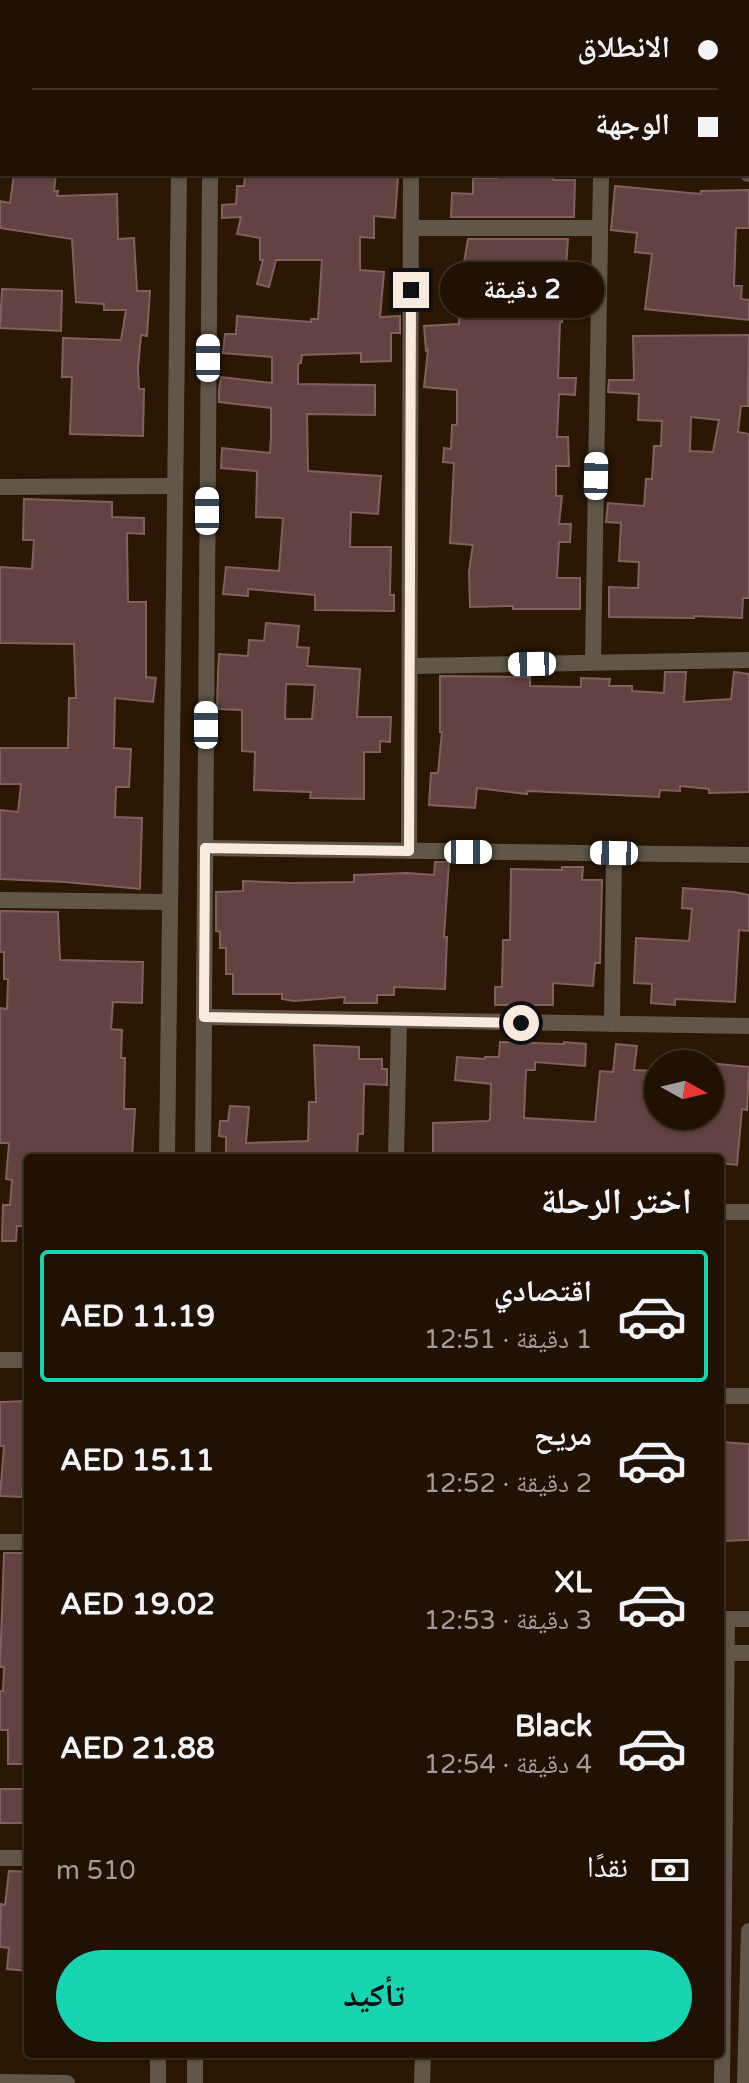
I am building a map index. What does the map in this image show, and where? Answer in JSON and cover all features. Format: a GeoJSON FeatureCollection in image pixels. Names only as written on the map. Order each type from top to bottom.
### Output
{"type":"FeatureCollection","features":[{"type":"Feature","properties":{"kind":"street"},"geometry":{"type":"LineString","coordinates":[[167,1154],[179,176]]}},
{"type":"Feature","properties":{"kind":"street"},"geometry":{"type":"LineString","coordinates":[[203,1154],[210,176]]}},
{"type":"Feature","properties":{"kind":"street"},"geometry":{"type":"LineString","coordinates":[[409,851],[411,176]]}},
{"type":"Feature","properties":{"kind":"street"},"geometry":{"type":"LineString","coordinates":[[593,662],[601,176]]}},
{"type":"Feature","properties":{"kind":"street"},"geometry":{"type":"LineString","coordinates":[[411,228],[600,228]]}},
{"type":"Feature","properties":{"kind":"street"},"geometry":{"type":"LineString","coordinates":[[0,487],[175,486]]}},
{"type":"Feature","properties":{"kind":"street"},"geometry":{"type":"LineString","coordinates":[[410,666],[749,660]]}},
{"type":"Feature","properties":{"kind":"street"},"geometry":{"type":"LineString","coordinates":[[205,848],[749,855]]}},
{"type":"Feature","properties":{"kind":"street"},"geometry":{"type":"LineString","coordinates":[[612,1024],[614,853]]}},
{"type":"Feature","properties":{"kind":"street"},"geometry":{"type":"LineString","coordinates":[[0,900],[170,902]]}},
{"type":"Feature","properties":{"kind":"street"},"geometry":{"type":"LineString","coordinates":[[204,1017],[749,1026]]}},
{"type":"Feature","properties":{"kind":"street"},"geometry":{"type":"LineString","coordinates":[[396,1154],[399,1021]]}},
{"type":"Feature","properties":{"kind":"street"},"geometry":{"type":"LineString","coordinates":[[724,1212],[749,1212]]}},
{"type":"Feature","properties":{"kind":"street"},"geometry":{"type":"LineString","coordinates":[[0,1360],[24,1360]]}},
{"type":"Feature","properties":{"kind":"street"},"geometry":{"type":"LineString","coordinates":[[724,1396],[749,1396]]}},
{"type":"Feature","properties":{"kind":"street"},"geometry":{"type":"LineString","coordinates":[[0,1542],[24,1542]]}},
{"type":"Feature","properties":{"kind":"street"},"geometry":{"type":"LineString","coordinates":[[749,1619],[724,1619],[724,1653],[749,1653]]}},
{"type":"Feature","properties":{"kind":"street"},"geometry":{"type":"LineString","coordinates":[[0,1858],[24,1858]]}},
{"type":"Feature","properties":{"kind":"street"},"geometry":{"type":"LineString","coordinates":[[745,2083],[749,1931]]}},
{"type":"Feature","properties":{"kind":"street"},"geometry":{"type":"LineString","coordinates":[[158,2058],[158,2083]]}},
{"type":"Feature","properties":{"kind":"street"},"geometry":{"type":"LineString","coordinates":[[195,2058],[195,2083]]}},
{"type":"Feature","properties":{"kind":"street"},"geometry":{"type":"LineString","coordinates":[[422,2083],[423,2058]]}},
{"type":"Feature","properties":{"kind":"street"},"geometry":{"type":"LineString","coordinates":[[722,2058],[722,2083]]}},
{"type":"Feature","properties":{"kind":"street"},"geometry":{"type":"LineString","coordinates":[[0,2082],[67,2083]]}},
{"type":"Feature","properties":{"kind":"building"},"geometry":{"type":"Polygon","coordinates":[[[14,176],[56,176],[54,191],[58,191],[57,196],[117,194],[118,239],[134,238],[137,291],[150,291],[147,336],[141,335],[138,368],[139,389],[144,389],[143,436],[70,434],[72,377],[62,377],[63,338],[121,340],[126,310],[104,310],[104,304],[76,302],[72,239],[0,228],[0,201],[10,203],[14,176]]]}},
{"type":"Feature","properties":{"kind":"building"},"geometry":{"type":"Polygon","coordinates":[[[245,176],[398,177],[395,218],[374,216],[374,238],[360,237],[360,270],[384,272],[380,317],[400,316],[400,333],[391,333],[391,361],[361,362],[361,353],[302,355],[298,364],[298,384],[375,385],[375,415],[307,414],[308,471],[381,476],[378,514],[351,512],[350,547],[391,547],[390,595],[394,595],[394,611],[315,610],[315,595],[248,589],[248,596],[223,594],[226,567],[279,571],[283,518],[256,517],[257,471],[221,468],[222,448],[270,453],[271,437],[271,408],[219,402],[219,389],[221,377],[272,383],[272,357],[223,353],[225,334],[236,334],[237,316],[311,322],[311,319],[318,319],[322,260],[276,260],[269,287],[257,284],[263,260],[260,260],[260,238],[237,234],[241,217],[222,218],[222,205],[236,204],[237,186],[244,186],[245,176]]]}},
{"type":"Feature","properties":{"kind":"building"},"geometry":{"type":"Polygon","coordinates":[[[554,176],[553,180],[575,180],[574,217],[451,217],[452,193],[473,194],[473,178],[554,176]]]}},
{"type":"Feature","properties":{"kind":"building"},"geometry":{"type":"Polygon","coordinates":[[[615,186],[701,194],[701,191],[749,190],[749,228],[736,228],[734,286],[742,286],[741,299],[749,300],[749,320],[645,309],[652,254],[635,252],[637,233],[611,230],[615,186]]]}},
{"type":"Feature","properties":{"kind":"building"},"geometry":{"type":"Polygon","coordinates":[[[468,239],[568,239],[558,378],[576,378],[575,395],[559,394],[557,437],[568,437],[569,466],[556,466],[556,496],[562,496],[559,524],[571,524],[570,542],[559,542],[557,578],[580,578],[580,609],[470,607],[469,571],[473,545],[450,543],[454,463],[443,462],[444,448],[451,449],[452,425],[457,425],[457,390],[424,387],[428,350],[424,326],[459,324],[458,285],[468,239]]]}},
{"type":"Feature","properties":{"kind":"building"},"geometry":{"type":"Polygon","coordinates":[[[2,289],[62,291],[61,331],[0,328],[2,289]]]}},
{"type":"Feature","properties":{"kind":"building"},"geometry":{"type":"Polygon","coordinates":[[[749,335],[748,406],[741,406],[738,432],[749,434],[749,598],[743,598],[742,618],[609,617],[609,587],[638,588],[639,562],[619,561],[621,523],[606,522],[608,503],[644,506],[646,479],[652,479],[654,446],[661,446],[662,421],[638,420],[639,394],[608,392],[609,380],[634,380],[633,336],[749,335]],[[691,417],[690,451],[713,452],[719,420],[691,417]]]}},
{"type":"Feature","properties":{"kind":"building"},"geometry":{"type":"Polygon","coordinates":[[[24,499],[112,502],[112,517],[144,518],[144,534],[127,533],[128,602],[146,602],[146,677],[156,678],[153,702],[115,698],[114,748],[131,749],[129,787],[116,787],[115,817],[142,818],[140,889],[0,879],[0,810],[18,812],[21,784],[0,784],[0,748],[68,748],[69,698],[76,698],[74,644],[0,643],[0,567],[32,569],[34,540],[23,540],[24,499]]]}},
{"type":"Feature","properties":{"kind":"building"},"geometry":{"type":"Polygon","coordinates":[[[266,623],[299,626],[297,647],[309,648],[307,666],[360,669],[357,717],[391,717],[390,742],[380,741],[380,752],[364,752],[364,799],[310,798],[311,792],[254,790],[255,752],[242,751],[242,710],[217,709],[219,654],[248,656],[249,640],[264,641],[266,623]],[[286,684],[285,719],[312,719],[315,685],[286,684]]]}},
{"type":"Feature","properties":{"kind":"building"},"geometry":{"type":"Polygon","coordinates":[[[665,672],[686,672],[684,702],[731,699],[734,672],[749,674],[749,792],[709,793],[709,789],[680,786],[680,791],[660,790],[659,797],[527,791],[527,794],[477,788],[475,808],[429,805],[431,773],[438,773],[442,732],[440,676],[530,677],[530,686],[581,687],[581,678],[610,679],[609,686],[632,686],[632,691],[664,693],[665,672]]]}},
{"type":"Feature","properties":{"kind":"building"},"geometry":{"type":"Polygon","coordinates":[[[435,862],[449,862],[444,937],[447,937],[445,989],[394,987],[394,995],[377,995],[377,1003],[344,1003],[345,997],[294,1001],[282,999],[282,994],[233,994],[233,974],[226,974],[226,948],[220,948],[220,932],[216,931],[216,892],[243,891],[243,881],[354,882],[354,875],[434,875],[435,862]]]}},
{"type":"Feature","properties":{"kind":"building"},"geometry":{"type":"Polygon","coordinates":[[[562,867],[583,867],[582,880],[602,880],[600,963],[595,963],[593,986],[553,983],[553,1005],[495,1005],[495,987],[502,987],[503,940],[510,940],[511,869],[562,870],[562,867]]]}},
{"type":"Feature","properties":{"kind":"building"},"geometry":{"type":"Polygon","coordinates":[[[683,888],[749,895],[749,931],[739,930],[735,1002],[675,999],[675,1005],[651,1003],[652,984],[634,983],[636,938],[689,941],[692,909],[682,908],[683,888]]]}},
{"type":"Feature","properties":{"kind":"building"},"geometry":{"type":"Polygon","coordinates":[[[0,911],[58,912],[60,960],[143,962],[142,1003],[113,1002],[111,1029],[122,1030],[124,1109],[135,1109],[132,1154],[24,1154],[24,1226],[17,1226],[16,1241],[2,1241],[3,1205],[10,1205],[12,1180],[6,1179],[9,1143],[0,1143],[0,1008],[7,1009],[8,979],[4,979],[4,952],[0,952],[0,911]]]}},
{"type":"Feature","properties":{"kind":"building"},"geometry":{"type":"Polygon","coordinates":[[[500,1042],[586,1044],[585,1066],[535,1062],[535,1070],[526,1070],[524,1118],[595,1122],[600,1071],[613,1072],[616,1044],[637,1046],[634,1070],[644,1070],[644,1130],[724,1130],[724,1064],[749,1067],[747,1110],[742,1109],[737,1165],[724,1163],[724,1154],[433,1154],[433,1123],[490,1119],[491,1084],[455,1080],[457,1057],[499,1057],[500,1042]]]}},
{"type":"Feature","properties":{"kind":"building"},"geometry":{"type":"Polygon","coordinates":[[[314,1045],[359,1047],[359,1059],[382,1059],[382,1069],[387,1069],[387,1085],[364,1084],[363,1134],[358,1134],[357,1154],[226,1154],[226,1137],[219,1136],[220,1121],[228,1121],[230,1106],[249,1107],[246,1143],[308,1141],[309,1102],[316,1102],[314,1045]]]}},
{"type":"Feature","properties":{"kind":"building"},"geometry":{"type":"Polygon","coordinates":[[[24,1401],[22,1497],[0,1496],[4,1446],[0,1446],[0,1402],[24,1401]]]}},
{"type":"Feature","properties":{"kind":"building"},"geometry":{"type":"Polygon","coordinates":[[[724,1442],[749,1444],[749,1540],[724,1541],[724,1442]]]}},
{"type":"Feature","properties":{"kind":"building"},"geometry":{"type":"Polygon","coordinates":[[[4,1553],[24,1553],[24,1764],[8,1764],[8,1730],[0,1730],[0,1691],[3,1691],[4,1667],[0,1667],[4,1553]]]}},
{"type":"Feature","properties":{"kind":"building"},"geometry":{"type":"Polygon","coordinates":[[[0,1789],[24,1789],[24,1823],[0,1823],[0,1789]]]}},
{"type":"Feature","properties":{"kind":"building"},"geometry":{"type":"Polygon","coordinates":[[[9,1871],[24,1872],[24,1971],[7,1969],[9,1948],[0,1947],[1,1904],[5,1905],[9,1871]]]}},
{"type":"Feature","properties":{"kind":"route"},"geometry":{"type":"LineString","coordinates":[[411,290],[409,851],[205,848],[204,1017],[521,1023]]}}]}
